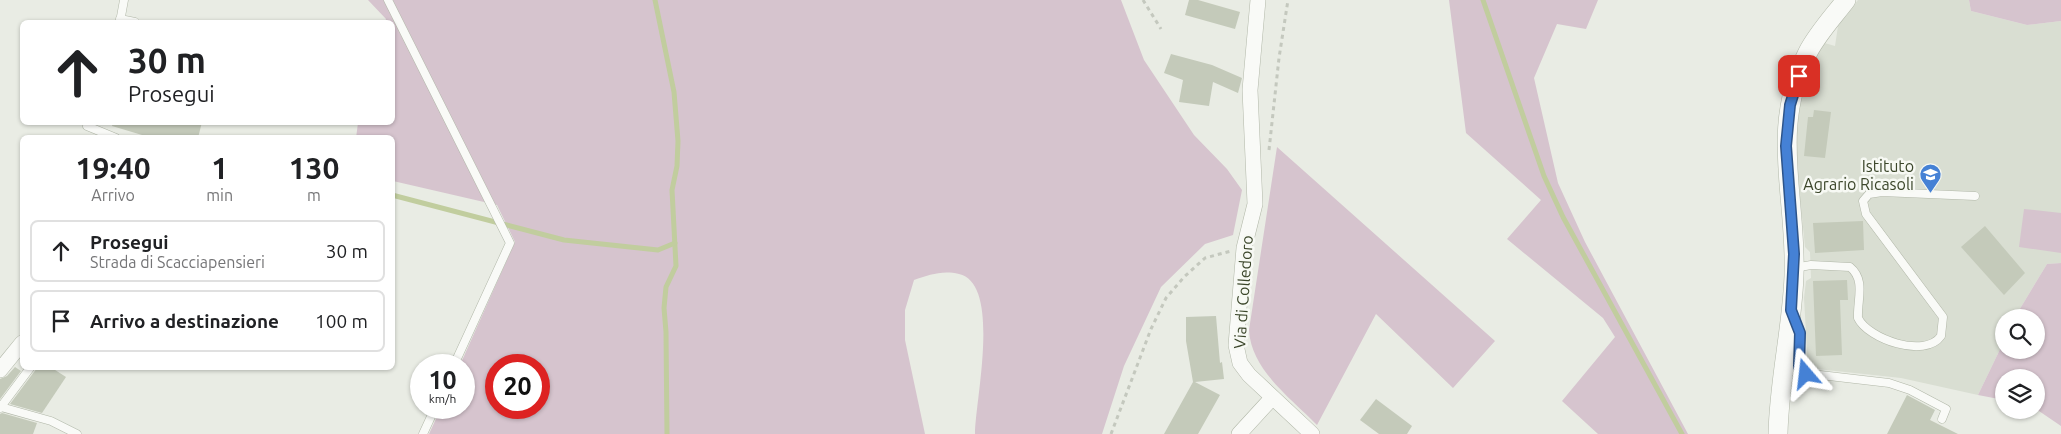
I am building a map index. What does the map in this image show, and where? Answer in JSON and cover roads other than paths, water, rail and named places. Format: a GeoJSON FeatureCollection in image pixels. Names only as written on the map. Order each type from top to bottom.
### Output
{"type":"FeatureCollection","features":[{"type":"Feature","properties":{"kind":"street","name":"Via di Colledoro"},"geometry":{"type":"LineString","coordinates":[[1258,0],[1250,98],[1255,204],[1244,248],[1236,338],[1238,356],[1244,369],[1272,398],[1312,434]]}},
{"type":"Feature","properties":{"kind":"street"},"geometry":{"type":"LineString","coordinates":[[1778,434],[1781,382],[1791,310],[1794,268],[1786,146],[1790,105],[1809,51],[1846,0]]}},
{"type":"Feature","properties":{"kind":"street"},"geometry":{"type":"LineString","coordinates":[[0,370],[20,345]]}},
{"type":"Feature","properties":{"kind":"street"},"geometry":{"type":"LineString","coordinates":[[1239,434],[1272,398]]}},
{"type":"Feature","properties":{"kind":"lane"},"geometry":{"type":"LineString","coordinates":[[120,20],[124,0]]}},
{"type":"Feature","properties":{"kind":"lane"},"geometry":{"type":"LineString","coordinates":[[388,0],[510,243],[459,354]]}},
{"type":"Feature","properties":{"kind":"lane"},"geometry":{"type":"LineString","coordinates":[[88,125],[109,135]]}},
{"type":"Feature","properties":{"kind":"lane"},"geometry":{"type":"LineString","coordinates":[[1794,268],[1811,265],[1850,266],[1859,277],[1858,318],[1869,332],[1905,344],[1931,344],[1941,336],[1943,317],[1866,214],[1863,201],[1870,194],[1882,192],[1975,196]]}},
{"type":"Feature","properties":{"kind":"lane"},"geometry":{"type":"LineString","coordinates":[[1791,310],[1800,333],[1799,366],[1803,373],[1876,381],[1901,386],[1946,409],[1942,419]]}},
{"type":"Feature","properties":{"kind":"lane"},"geometry":{"type":"LineString","coordinates":[[29,370],[1,408],[51,421],[77,434]]}},
{"type":"Feature","properties":{"kind":"lane"},"geometry":{"type":"LineString","coordinates":[[423,434],[429,419]]}},
{"type":"Feature","properties":{"kind":"waterway"},"geometry":{"type":"LineString","coordinates":[[655,0],[674,92],[678,141],[677,166],[672,190],[676,266],[666,287],[664,308],[667,434]]}},
{"type":"Feature","properties":{"kind":"waterway"},"geometry":{"type":"LineString","coordinates":[[1483,0],[1544,176],[1563,217],[1682,434]]}},
{"type":"Feature","properties":{"kind":"waterway"},"geometry":{"type":"LineString","coordinates":[[395,196],[564,240],[658,250],[675,243]]}},
{"type":"Feature","properties":{"kind":"place","name":"Istituto Agrario Ricasoli"},"geometry":{"type":"Point","coordinates":[1930,194]}}]}
